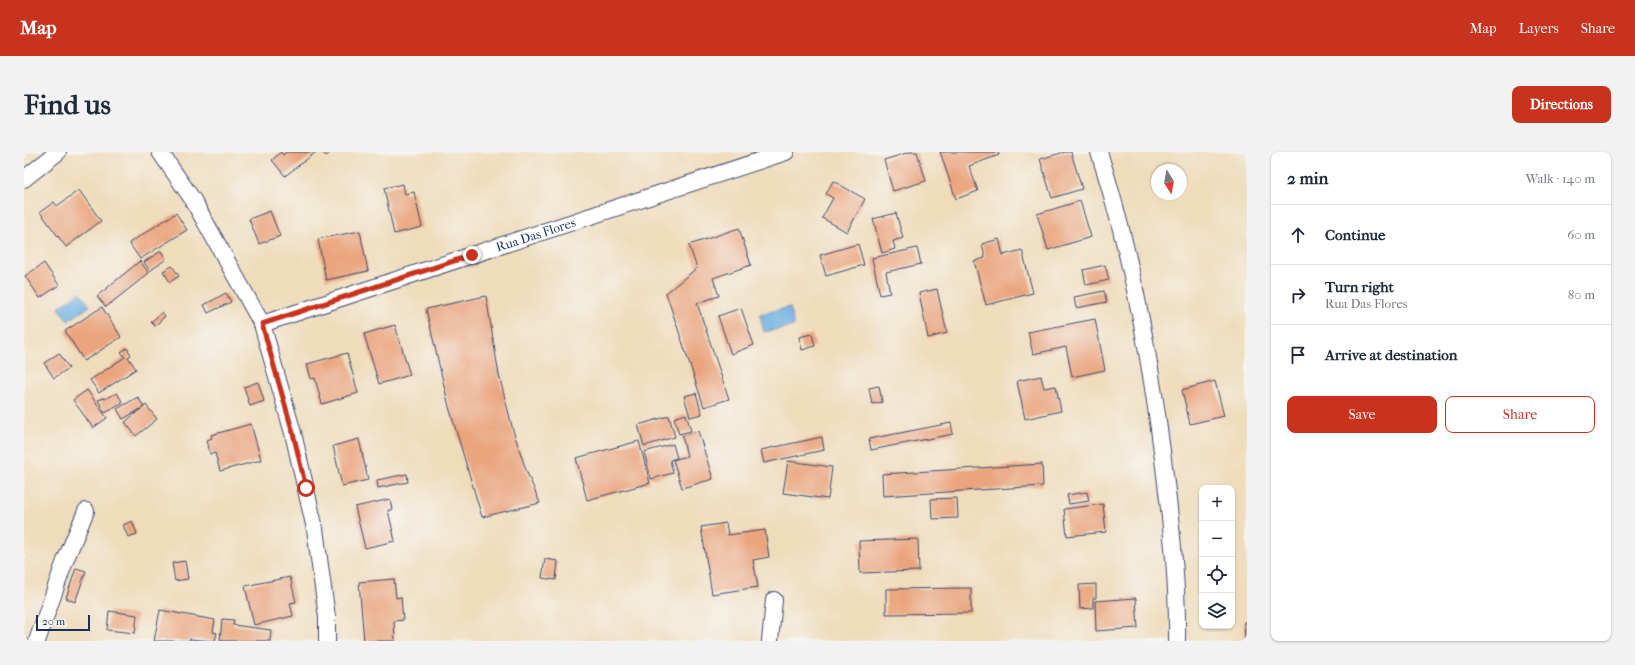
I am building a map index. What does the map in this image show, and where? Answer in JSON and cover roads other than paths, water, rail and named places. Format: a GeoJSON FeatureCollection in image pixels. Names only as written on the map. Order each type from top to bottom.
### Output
{"type":"FeatureCollection","features":[{"type":"Feature","properties":{"kind":"street"},"geometry":{"type":"LineString","coordinates":[[24,179],[58,152]]}},
{"type":"Feature","properties":{"kind":"street"},"geometry":{"type":"LineString","coordinates":[[160,152],[193,200],[262,324],[293,433],[315,529],[326,617],[327,641]]}},
{"type":"Feature","properties":{"kind":"street","name":"Rua Das Flores"},"geometry":{"type":"LineString","coordinates":[[262,324],[786,152]]}},
{"type":"Feature","properties":{"kind":"street"},"geometry":{"type":"LineString","coordinates":[[1099,152],[1112,195],[1135,287],[1153,379],[1168,492],[1178,614],[1177,641]]}},
{"type":"Feature","properties":{"kind":"street"},"geometry":{"type":"LineString","coordinates":[[38,641],[66,561],[86,510]]}},
{"type":"Feature","properties":{"kind":"street"},"geometry":{"type":"LineString","coordinates":[[770,641],[774,600]]}},
{"type":"Feature","properties":{"kind":"water"},"geometry":{"type":"Polygon","coordinates":[[[80,292],[90,306],[68,321],[59,308],[80,292]]]}},
{"type":"Feature","properties":{"kind":"water"},"geometry":{"type":"Polygon","coordinates":[[[790,307],[794,326],[764,332],[760,314],[790,307]]]}}]}
